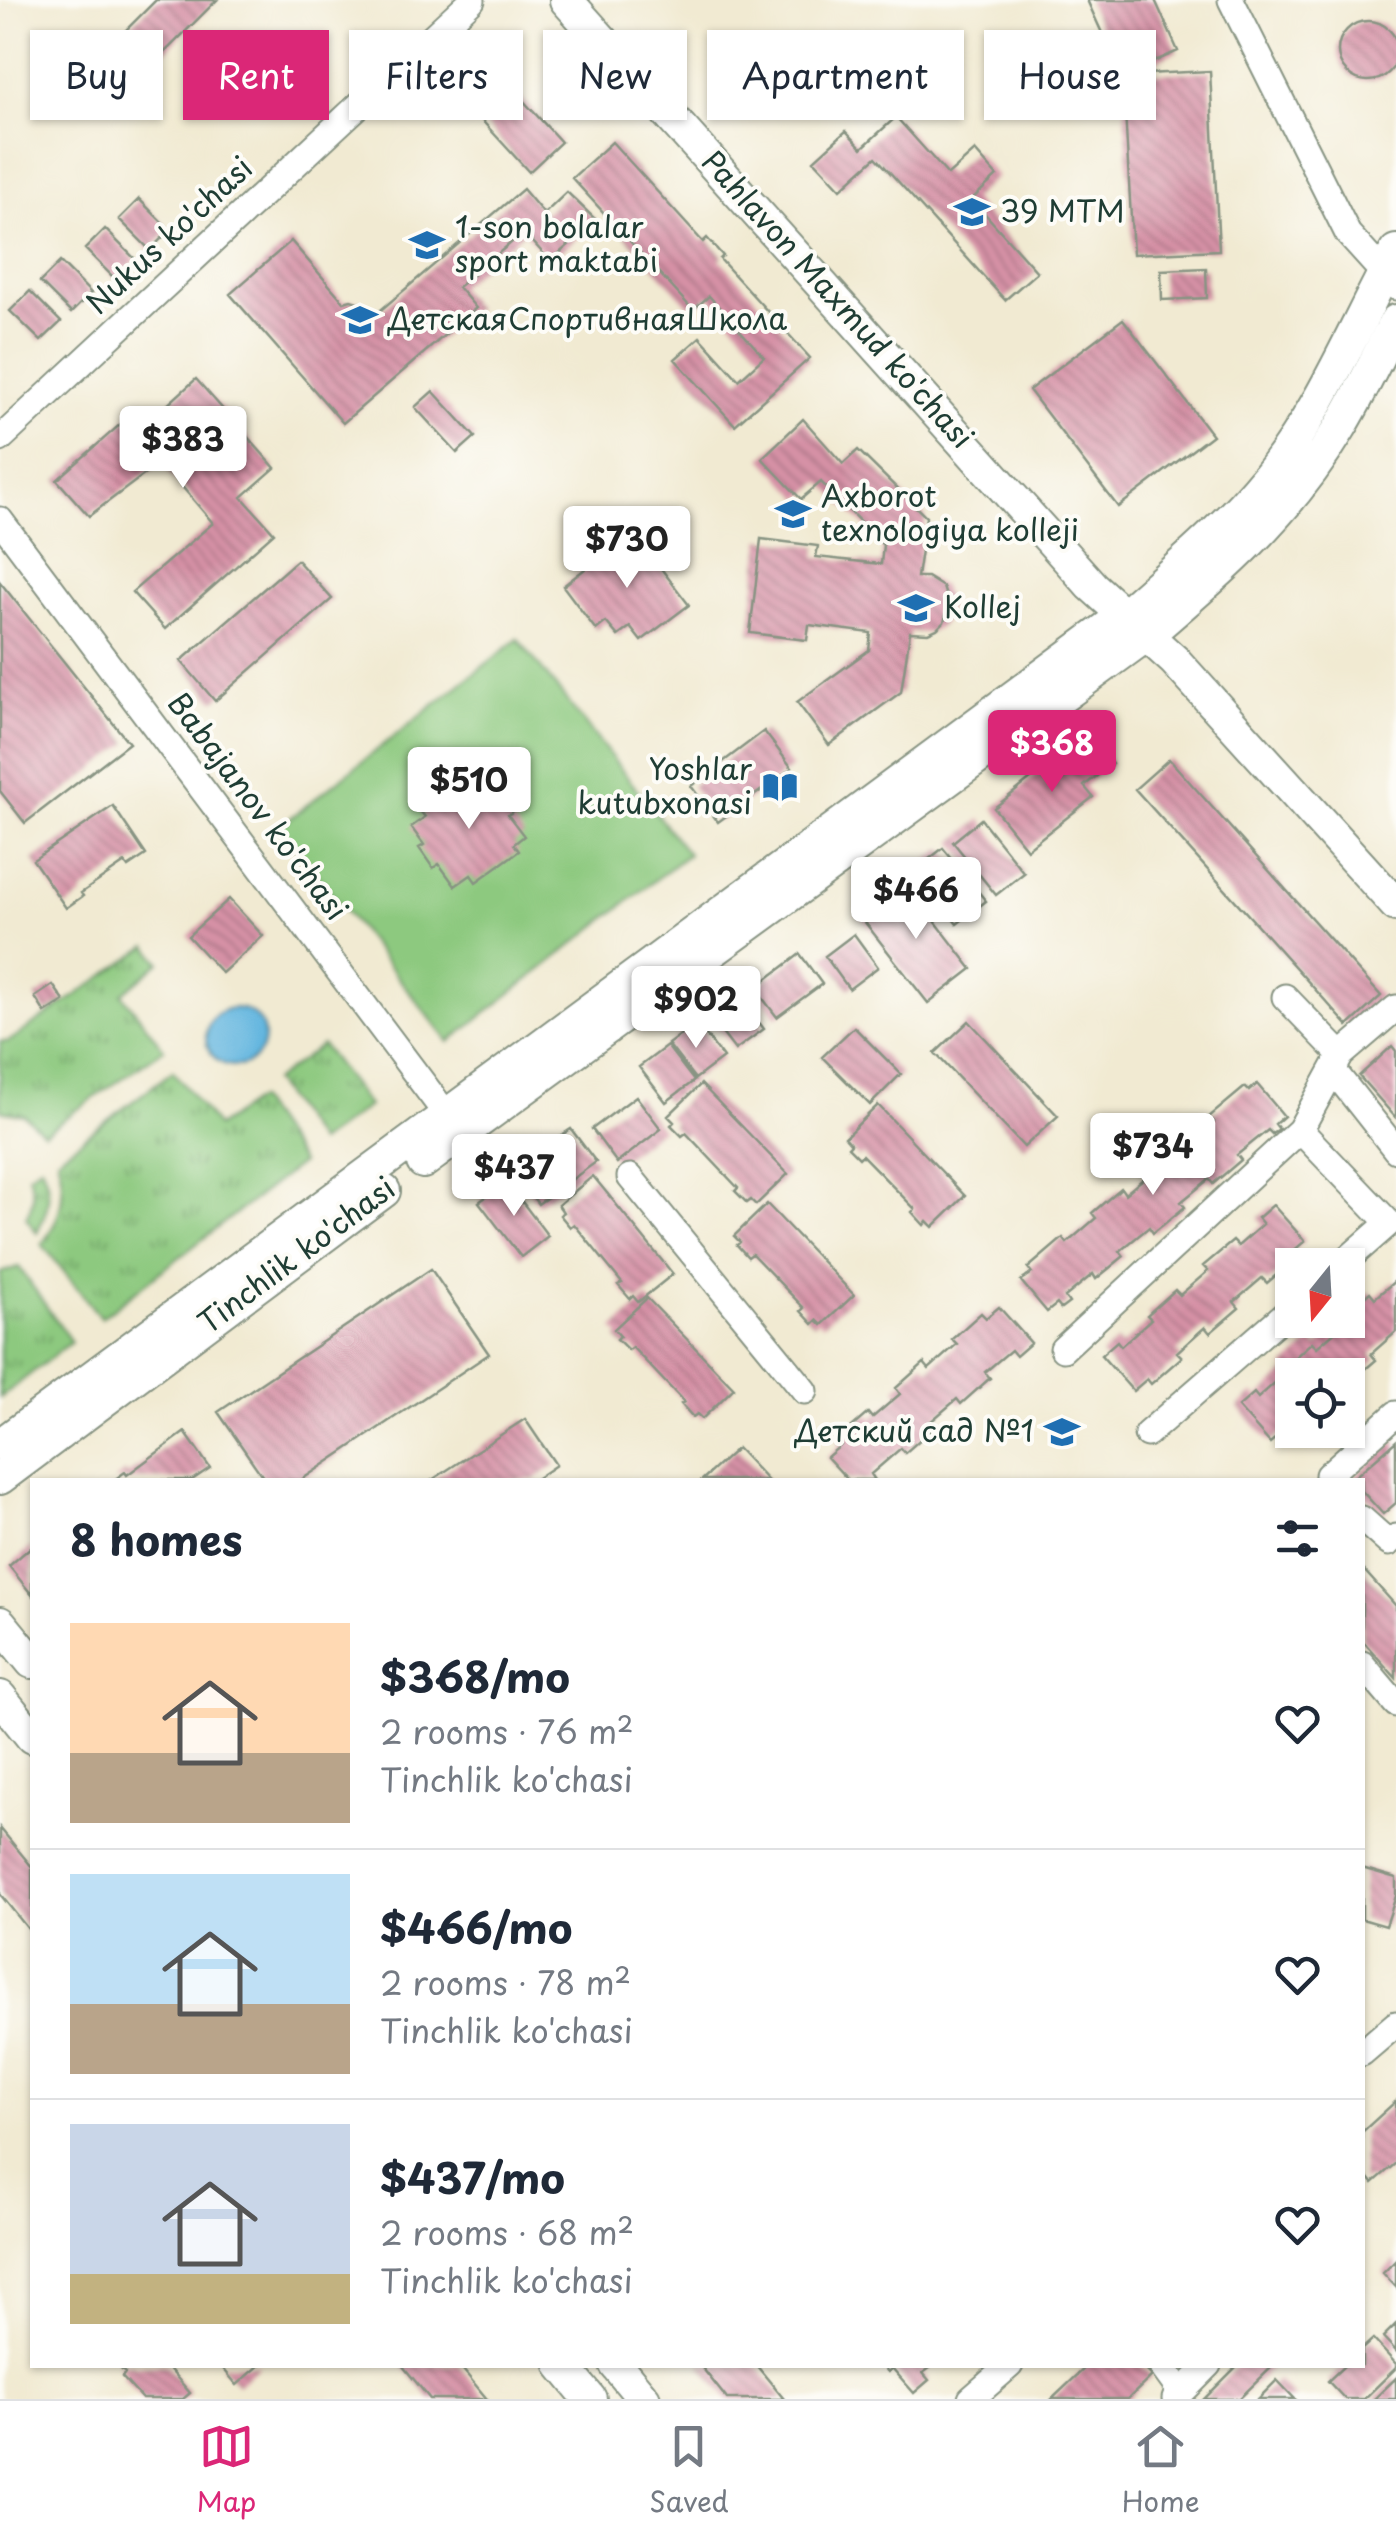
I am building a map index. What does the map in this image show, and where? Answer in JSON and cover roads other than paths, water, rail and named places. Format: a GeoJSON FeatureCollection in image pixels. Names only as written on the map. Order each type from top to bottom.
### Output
{"type":"FeatureCollection","features":[{"type":"Feature","properties":{"kind":"main road","name":"Pahlavon Maxmud ko'chasi"},"geometry":{"type":"LineString","coordinates":[[566,0],[1134,632],[1396,905]]}},
{"type":"Feature","properties":{"kind":"main road"},"geometry":{"type":"LineString","coordinates":[[1134,632],[1197,553],[1268,476],[1310,413],[1392,270]]}},
{"type":"Feature","properties":{"kind":"main road"},"geometry":{"type":"LineString","coordinates":[[1134,632],[1230,565],[1296,492],[1339,430],[1396,321]]}},
{"type":"Feature","properties":{"kind":"main road","name":"Tinchlik ko'chasi"},"geometry":{"type":"LineString","coordinates":[[0,1446],[454,1125],[1134,632]]}},
{"type":"Feature","properties":{"kind":"main road","name":"Tinchlik ko'chasi"},"geometry":{"type":"LineString","coordinates":[[0,1478],[454,1125]]}},
{"type":"Feature","properties":{"kind":"main road"},"geometry":{"type":"LineString","coordinates":[[0,1623],[30,1660]]}},
{"type":"Feature","properties":{"kind":"main road"},"geometry":{"type":"LineString","coordinates":[[0,1698],[30,1735]]}},
{"type":"Feature","properties":{"kind":"main road"},"geometry":{"type":"LineString","coordinates":[[564,2368],[590,2399]]}},
{"type":"Feature","properties":{"kind":"main road"},"geometry":{"type":"LineString","coordinates":[[618,2368],[644,2399]]}},
{"type":"Feature","properties":{"kind":"street","name":"Nukus ko'chasi"},"geometry":{"type":"LineString","coordinates":[[0,439],[472,0]]}},
{"type":"Feature","properties":{"kind":"street"},"geometry":{"type":"LineString","coordinates":[[1231,0],[1348,234],[1392,270]]}},
{"type":"Feature","properties":{"kind":"street","name":"Babajanov ko'chasi"},"geometry":{"type":"LineString","coordinates":[[0,520],[454,1125]]}},
{"type":"Feature","properties":{"kind":"street"},"geometry":{"type":"LineString","coordinates":[[1284,997],[1337,1062],[1396,1150]]}},
{"type":"Feature","properties":{"kind":"street"},"geometry":{"type":"LineString","coordinates":[[1063,1349],[1300,1130],[1337,1062],[1396,1008]]}},
{"type":"Feature","properties":{"kind":"street"},"geometry":{"type":"LineString","coordinates":[[1300,1130],[1392,1220],[1361,1248]]}},
{"type":"Feature","properties":{"kind":"street"},"geometry":{"type":"LineString","coordinates":[[630,1177],[806,1391]]}},
{"type":"Feature","properties":{"kind":"street"},"geometry":{"type":"LineString","coordinates":[[1148,1434],[1275,1323]]}},
{"type":"Feature","properties":{"kind":"street"},"geometry":{"type":"LineString","coordinates":[[1328,1478],[1396,1414]]}},
{"type":"Feature","properties":{"kind":"street"},"geometry":{"type":"LineString","coordinates":[[1365,1522],[1389,1544],[1396,1537]]}},
{"type":"Feature","properties":{"kind":"street"},"geometry":{"type":"LineString","coordinates":[[1365,1668],[1396,1704]]}},
{"type":"Feature","properties":{"kind":"street"},"geometry":{"type":"LineString","coordinates":[[1365,2050],[1396,2024]]}},
{"type":"Feature","properties":{"kind":"street"},"geometry":{"type":"LineString","coordinates":[[972,2399],[1007,2368]]}},
{"type":"Feature","properties":{"kind":"street"},"geometry":{"type":"LineString","coordinates":[[1163,2368],[1178,2395],[1206,2368]]}},
{"type":"Feature","properties":{"kind":"water"},"geometry":{"type":"Polygon","coordinates":[[[235,1008],[256,1016],[264,1037],[256,1058],[235,1066],[214,1058],[206,1037],[214,1016],[235,1008]]]}},
{"type":"Feature","properties":{"kind":"place","name":"39 MTM"},"geometry":{"type":"Point","coordinates":[972,212]}},
{"type":"Feature","properties":{"kind":"place","name":"1-son bolalar sport maktabi"},"geometry":{"type":"Point","coordinates":[427,245]}},
{"type":"Feature","properties":{"kind":"place","name":"ДетскаяСпортивнаяШкола"},"geometry":{"type":"Point","coordinates":[360,320]}},
{"type":"Feature","properties":{"kind":"place","name":"Axborot texnologiya kolleji"},"geometry":{"type":"Point","coordinates":[793,514]}},
{"type":"Feature","properties":{"kind":"place","name":"Kollej"},"geometry":{"type":"Point","coordinates":[916,608]}},
{"type":"Feature","properties":{"kind":"place","name":"Yoshlar kutubxonasi"},"geometry":{"type":"Point","coordinates":[780,787]}},
{"type":"Feature","properties":{"kind":"place","name":"Детский сад №1"},"geometry":{"type":"Point","coordinates":[1062,1432]}}]}
